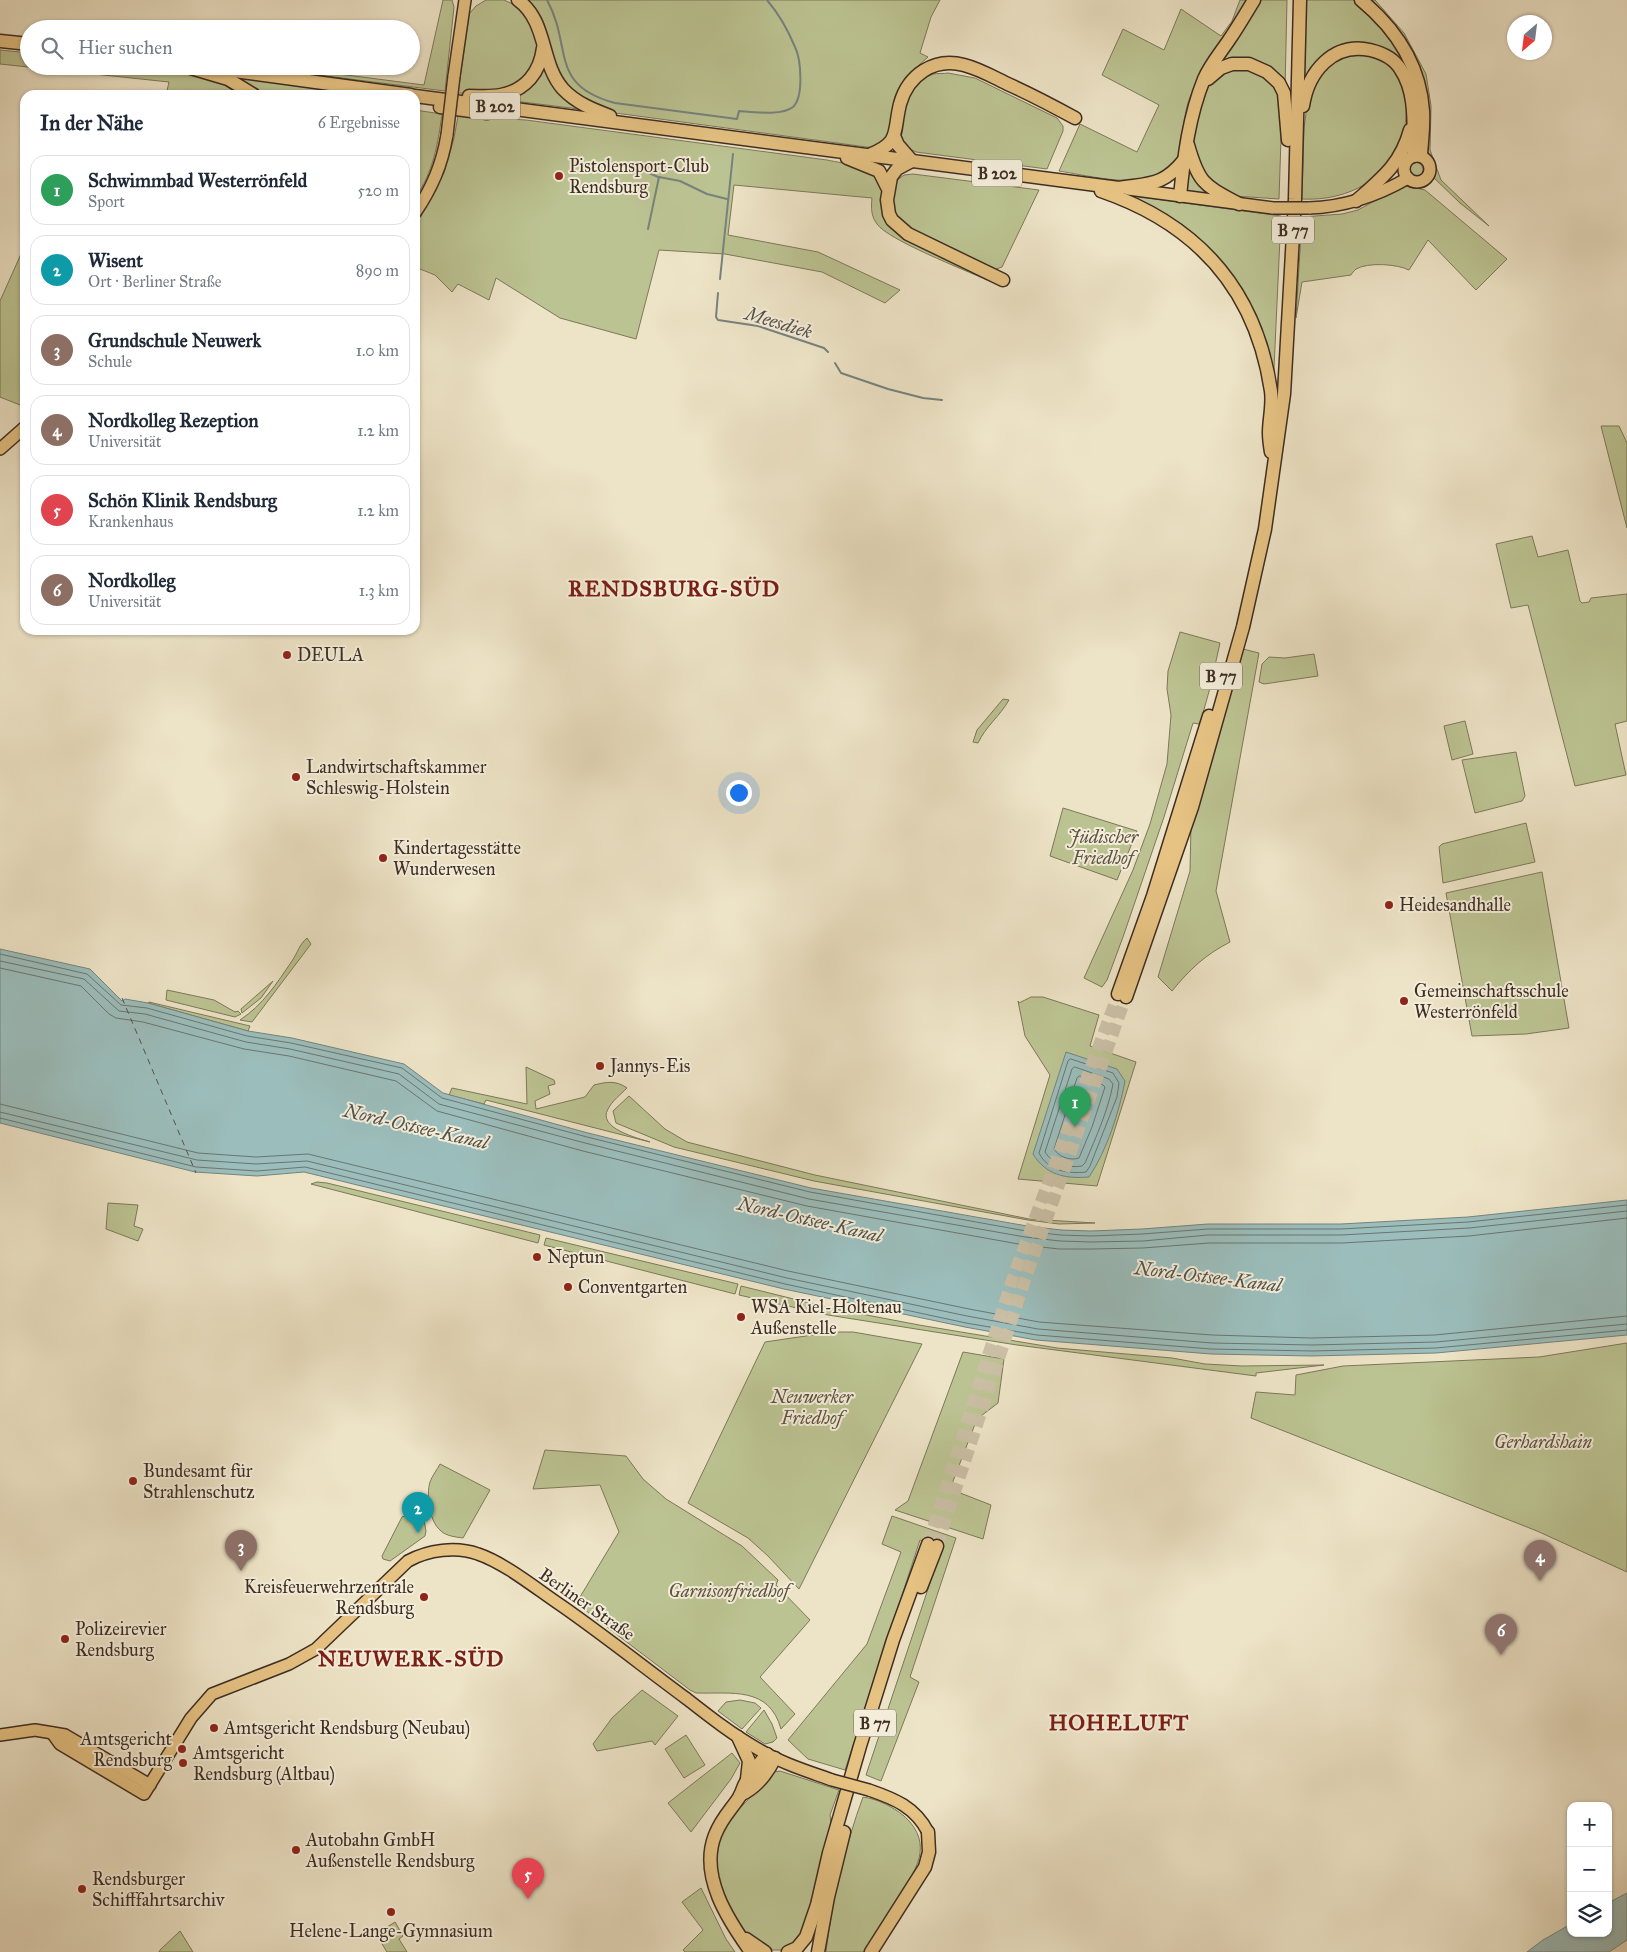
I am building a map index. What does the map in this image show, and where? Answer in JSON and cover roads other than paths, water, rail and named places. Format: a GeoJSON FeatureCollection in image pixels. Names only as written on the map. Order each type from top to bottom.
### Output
{"type":"FeatureCollection","features":[{"type":"Feature","properties":{"kind":"highway"},"geometry":{"type":"LineString","coordinates":[[518,0],[528,9],[538,23],[549,63],[562,88],[579,102],[634,124]]}},
{"type":"Feature","properties":{"kind":"highway"},"geometry":{"type":"LineString","coordinates":[[1180,196],[1192,109],[1204,77],[1254,0]]}},
{"type":"Feature","properties":{"kind":"highway","name":"B 77"},"geometry":{"type":"LineString","coordinates":[[1292,0],[1285,272],[1271,452],[1236,626],[1122,996],[1192,807],[1244,627],[1265,529],[1284,394],[1296,158],[1300,0]]}},
{"type":"Feature","properties":{"kind":"highway"},"geometry":{"type":"LineString","coordinates":[[1361,0],[1392,30],[1410,58],[1420,84],[1422,103],[1418,156]]}},
{"type":"Feature","properties":{"kind":"highway"},"geometry":{"type":"LineString","coordinates":[[0,41],[20,43]]}},
{"type":"Feature","properties":{"kind":"highway"},"geometry":{"type":"LineString","coordinates":[[438,99],[500,96],[518,89],[526,84],[537,70],[541,62],[544,46]]}},
{"type":"Feature","properties":{"kind":"highway"},"geometry":{"type":"LineString","coordinates":[[1296,158],[1305,94],[1310,83],[1326,60],[1334,55],[1344,51],[1365,49],[1386,55],[1396,62],[1411,89],[1412,120],[1418,156]]}},
{"type":"Feature","properties":{"kind":"highway"},"geometry":{"type":"LineString","coordinates":[[867,156],[884,149],[894,136],[900,106],[908,85],[920,72],[942,63],[973,67],[1075,118]]}},
{"type":"Feature","properties":{"kind":"highway"},"geometry":{"type":"LineString","coordinates":[[1201,87],[1213,74],[1232,64],[1250,64],[1267,72],[1279,83],[1284,93],[1288,140]]}},
{"type":"Feature","properties":{"kind":"highway"},"geometry":{"type":"LineString","coordinates":[[214,75],[228,79],[246,90]]}},
{"type":"Feature","properties":{"kind":"highway"},"geometry":{"type":"LineString","coordinates":[[264,75],[374,90]]}},
{"type":"Feature","properties":{"kind":"highway","name":"B 202"},"geometry":{"type":"LineString","coordinates":[[420,97],[1119,188]]}},
{"type":"Feature","properties":{"kind":"highway"},"geometry":{"type":"LineString","coordinates":[[420,105],[464,111],[532,116],[551,113]]}},
{"type":"Feature","properties":{"kind":"highway"},"geometry":{"type":"LineString","coordinates":[[1356,201],[1381,180],[1395,164],[1406,143],[1412,120]]}},
{"type":"Feature","properties":{"kind":"highway"},"geometry":{"type":"LineString","coordinates":[[894,136],[898,145],[912,162],[893,172],[888,187],[887,200],[892,220],[902,230],[1004,280]]}},
{"type":"Feature","properties":{"kind":"highway"},"geometry":{"type":"LineString","coordinates":[[1188,145],[1194,167],[1201,179],[1212,189],[1239,204]]}},
{"type":"Feature","properties":{"kind":"highway"},"geometry":{"type":"LineString","coordinates":[[832,151],[879,171],[888,187]]}},
{"type":"Feature","properties":{"kind":"highway"},"geometry":{"type":"LineString","coordinates":[[1119,188],[1160,181],[1172,173],[1184,160]]}},
{"type":"Feature","properties":{"kind":"highway"},"geometry":{"type":"LineString","coordinates":[[1068,181],[1118,197],[1167,221],[1195,243],[1222,272],[1244,306],[1265,364],[1272,401],[1269,434],[1271,452]]}},
{"type":"Feature","properties":{"kind":"highway","name":"B 77"},"geometry":{"type":"LineString","coordinates":[[811,1952],[817,1905],[829,1854],[860,1746],[894,1640],[932,1545],[867,1750],[844,1832],[818,1952]]}},
{"type":"Feature","properties":{"kind":"highway"},"geometry":{"type":"LineString","coordinates":[[738,1737],[749,1761],[747,1779],[740,1796],[724,1816],[714,1837],[711,1867],[712,1878],[719,1898],[751,1952]]}},
{"type":"Feature","properties":{"kind":"highway"},"geometry":{"type":"LineString","coordinates":[[747,1779],[771,1756]]}},
{"type":"Feature","properties":{"kind":"highway"},"geometry":{"type":"LineString","coordinates":[[740,1796],[755,1786],[767,1773],[771,1756]]}},
{"type":"Feature","properties":{"kind":"highway"},"geometry":{"type":"LineString","coordinates":[[871,1952],[925,1868],[929,1852],[928,1832]]}},
{"type":"Feature","properties":{"kind":"highway"},"geometry":{"type":"LineString","coordinates":[[788,1952],[797,1948],[806,1937],[817,1905]]}},
{"type":"Feature","properties":{"kind":"highway"},"geometry":{"type":"LineString","coordinates":[[741,1936],[765,1952]]}},
{"type":"Feature","properties":{"kind":"highway"},"geometry":{"type":"LineString","coordinates":[[820,1939],[822,1952]]}},
{"type":"Feature","properties":{"kind":"main road"},"geometry":{"type":"LineString","coordinates":[[420,205],[434,181],[444,153],[465,0]]}},
{"type":"Feature","properties":{"kind":"main road","name":"B 202"},"geometry":{"type":"LineString","coordinates":[[1119,188],[1273,208],[1309,208],[1331,207],[1356,201],[1375,193],[1380,187],[1406,176],[1418,182],[1424,180],[1429,175],[1428,162],[1418,156],[1406,161],[1404,167],[1406,176]]}},
{"type":"Feature","properties":{"kind":"main road"},"geometry":{"type":"LineString","coordinates":[[0,449],[20,431]]}},
{"type":"Feature","properties":{"kind":"main road","name":"Berliner Straße"},"geometry":{"type":"LineString","coordinates":[[0,1735],[35,1730],[52,1733],[60,1744],[147,1790],[195,1712],[212,1694],[289,1664],[316,1649],[408,1561],[422,1554],[457,1550],[478,1554],[530,1584],[618,1646],[738,1737],[771,1756],[832,1780],[890,1798],[913,1811],[928,1832]]}},
{"type":"Feature","properties":{"kind":"water","name":"Nord-Ostsee-Kanal"},"geometry":{"type":"Polygon","coordinates":[[[0,949],[90,969],[122,1001],[125,999],[148,1003],[248,1031],[292,1038],[404,1064],[443,1093],[588,1133],[811,1188],[1027,1226],[1091,1231],[1208,1224],[1341,1224],[1468,1217],[1627,1200],[1627,1335],[1436,1353],[1311,1356],[1211,1354],[1036,1340],[784,1289],[304,1172],[257,1176],[195,1172],[0,1123],[0,949]]]}},
{"type":"Feature","properties":{"kind":"water"},"geometry":{"type":"Polygon","coordinates":[[[1066,1052],[1117,1069],[1125,1081],[1112,1131],[1089,1177],[1072,1177],[1057,1174],[1044,1167],[1033,1154],[1066,1052]]]}},
{"type":"Feature","properties":{"kind":"water"},"geometry":{"type":"Polygon","coordinates":[[[1627,1893],[1627,1940],[1609,1952],[1527,1952],[1567,1926],[1567,1937],[1612,1937],[1612,1901],[1627,1893]]]}},
{"type":"Feature","properties":{"kind":"waterway"},"geometry":{"type":"LineString","coordinates":[[547,0],[555,17],[571,75],[580,86],[594,95],[615,103],[737,119],[739,111],[767,113],[788,110],[793,107],[799,95],[800,69],[797,53],[783,22],[767,0]]}},
{"type":"Feature","properties":{"kind":"waterway","name":"Meesdiek"},"geometry":{"type":"LineString","coordinates":[[720,279],[733,154]]}},
{"type":"Feature","properties":{"kind":"waterway"},"geometry":{"type":"LineString","coordinates":[[605,163],[645,171],[658,177]]}},
{"type":"Feature","properties":{"kind":"waterway"},"geometry":{"type":"LineString","coordinates":[[648,229],[659,177],[680,181],[707,194],[727,199]]}},
{"type":"Feature","properties":{"kind":"waterway","name":"Meesdiek"},"geometry":{"type":"LineString","coordinates":[[718,293],[716,317],[718,320],[758,326],[824,348],[828,352]]}},
{"type":"Feature","properties":{"kind":"waterway","name":"Meesdiek"},"geometry":{"type":"LineString","coordinates":[[835,363],[841,373],[888,389],[923,398],[942,400]]}},
{"type":"Feature","properties":{"kind":"tunnel"},"geometry":{"type":"LineString","coordinates":[[928,1544],[1013,1277],[1118,994]]}},
{"type":"Feature","properties":{"kind":"tunnel"},"geometry":{"type":"LineString","coordinates":[[937,1546],[1025,1280],[1126,997]]}},
{"type":"Feature","properties":{"kind":"place","name":"Pistolensport-Club Rendsburg"},"geometry":{"type":"Point","coordinates":[559,176]}},
{"type":"Feature","properties":{"kind":"place","name":"DEULA"},"geometry":{"type":"Point","coordinates":[287,655]}},
{"type":"Feature","properties":{"kind":"place","name":"Landwirtschaftskammer Schleswig-Holstein"},"geometry":{"type":"Point","coordinates":[296,777]}},
{"type":"Feature","properties":{"kind":"place","name":"Kindertagesstätte Wunderwesen"},"geometry":{"type":"Point","coordinates":[383,858]}},
{"type":"Feature","properties":{"kind":"place","name":"Heidesandhalle"},"geometry":{"type":"Point","coordinates":[1389,905]}},
{"type":"Feature","properties":{"kind":"place","name":"Gemeinschaftsschule Westerrönfeld"},"geometry":{"type":"Point","coordinates":[1404,1001]}},
{"type":"Feature","properties":{"kind":"place","name":"Jannys-Eis"},"geometry":{"type":"Point","coordinates":[600,1066]}},
{"type":"Feature","properties":{"kind":"place","name":"Schwimmbad Westerrönfeld"},"geometry":{"type":"Point","coordinates":[1075,1127]}},
{"type":"Feature","properties":{"kind":"place","name":"Neptun"},"geometry":{"type":"Point","coordinates":[537,1257]}},
{"type":"Feature","properties":{"kind":"place","name":"Conventgarten"},"geometry":{"type":"Point","coordinates":[568,1287]}},
{"type":"Feature","properties":{"kind":"place","name":"WSA Kiel-Holtenau Außenstelle"},"geometry":{"type":"Point","coordinates":[741,1317]}},
{"type":"Feature","properties":{"kind":"place","name":"Bundesamt für Strahlenschutz"},"geometry":{"type":"Point","coordinates":[133,1481]}},
{"type":"Feature","properties":{"kind":"place","name":"Wisent"},"geometry":{"type":"Point","coordinates":[418,1533]}},
{"type":"Feature","properties":{"kind":"place","name":"Grundschule Neuwerk"},"geometry":{"type":"Point","coordinates":[241,1571]}},
{"type":"Feature","properties":{"kind":"place","name":"Nordkolleg Rezeption"},"geometry":{"type":"Point","coordinates":[1540,1581]}},
{"type":"Feature","properties":{"kind":"place","name":"Kreisfeuerwehrzentrale Rendsburg"},"geometry":{"type":"Point","coordinates":[424,1597]}},
{"type":"Feature","properties":{"kind":"place","name":"Polizeirevier Rendsburg"},"geometry":{"type":"Point","coordinates":[65,1639]}},
{"type":"Feature","properties":{"kind":"place","name":"Nordkolleg"},"geometry":{"type":"Point","coordinates":[1501,1655]}},
{"type":"Feature","properties":{"kind":"place","name":"Amtsgericht Rendsburg (Neubau)"},"geometry":{"type":"Point","coordinates":[214,1728]}},
{"type":"Feature","properties":{"kind":"place","name":"Amtsgericht Rendsburg"},"geometry":{"type":"Point","coordinates":[182,1749]}},
{"type":"Feature","properties":{"kind":"place","name":"Amtsgericht Rendsburg (Altbau)"},"geometry":{"type":"Point","coordinates":[183,1763]}},
{"type":"Feature","properties":{"kind":"place","name":"Autobahn GmbH Außenstelle Rendsburg"},"geometry":{"type":"Point","coordinates":[296,1850]}},
{"type":"Feature","properties":{"kind":"place","name":"Rendsburger Schifffahrtsarchiv"},"geometry":{"type":"Point","coordinates":[82,1889]}},
{"type":"Feature","properties":{"kind":"place","name":"Schön Klinik Rendsburg"},"geometry":{"type":"Point","coordinates":[528,1899]}},
{"type":"Feature","properties":{"kind":"place","name":"Helene-Lange-Gymnasium"},"geometry":{"type":"Point","coordinates":[391,1912]}},
{"type":"Feature","properties":{"kind":"district","name":"RENDSBURG-SÜD"},"geometry":{"type":"Point","coordinates":[674,588]}},
{"type":"Feature","properties":{"kind":"district","name":"NEUWERK-SÜD"},"geometry":{"type":"Point","coordinates":[411,1658]}},
{"type":"Feature","properties":{"kind":"district","name":"HOHELUFT"},"geometry":{"type":"Point","coordinates":[1119,1722]}},
{"type":"Feature","properties":{"kind":"park label","name":"Jüdischer Friedhof"},"geometry":{"type":"Point","coordinates":[1103,848]}},
{"type":"Feature","properties":{"kind":"park label","name":"Neuwerker Friedhof"},"geometry":{"type":"Point","coordinates":[812,1407]}},
{"type":"Feature","properties":{"kind":"park label","name":"Gerhardshain"},"geometry":{"type":"Point","coordinates":[1543,1442]}},
{"type":"Feature","properties":{"kind":"park label","name":"Garnisonfriedhof"},"geometry":{"type":"Point","coordinates":[729,1591]}}]}
